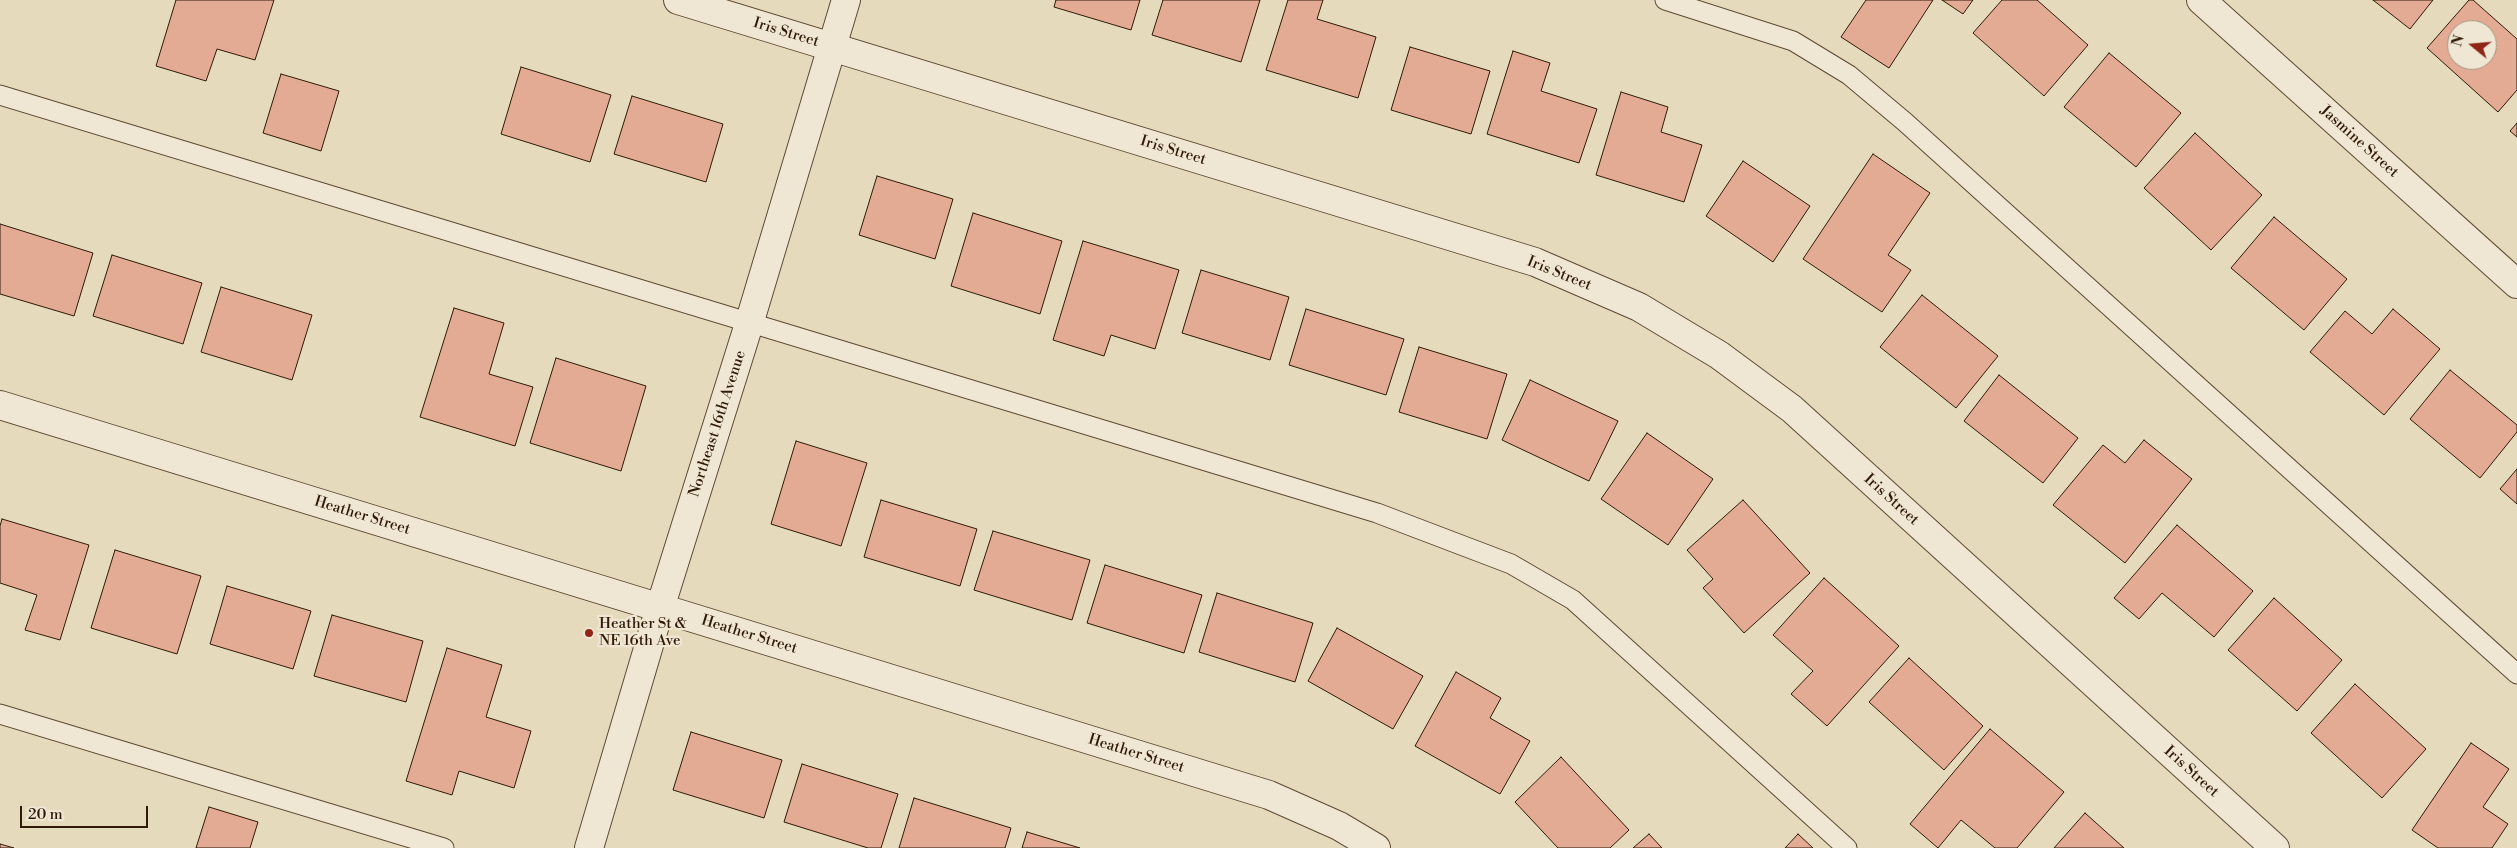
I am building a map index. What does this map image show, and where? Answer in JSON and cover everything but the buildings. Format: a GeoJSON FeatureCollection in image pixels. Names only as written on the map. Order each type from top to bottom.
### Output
{"type":"FeatureCollection","features":[{"type":"Feature","properties":{"kind":"street","name":"Iris Street"},"geometry":{"type":"LineString","coordinates":[[678,0],[1534,262],[1639,307],[1719,355],[1792,409],[2275,848]]}},
{"type":"Feature","properties":{"kind":"street","name":"Northeast 16th Avenue"},"geometry":{"type":"LineString","coordinates":[[589,848],[660,608],[749,324],[846,0]]}},
{"type":"Feature","properties":{"kind":"street","name":"Jasmine Street"},"geometry":{"type":"LineString","coordinates":[[2201,0],[2517,284]]}},
{"type":"Feature","properties":{"kind":"street","name":"Heather Street"},"geometry":{"type":"LineString","coordinates":[[0,405],[1269,794],[1339,826],[1376,848]]}},
{"type":"Feature","properties":{"kind":"lane"},"geometry":{"type":"LineString","coordinates":[[1665,0],[1793,41],[1849,75],[1905,122],[2517,674]]}},
{"type":"Feature","properties":{"kind":"lane"},"geometry":{"type":"LineString","coordinates":[[0,95],[749,324],[1377,513],[1511,564],[1573,600],[1847,848]]}},
{"type":"Feature","properties":{"kind":"lane"},"geometry":{"type":"LineString","coordinates":[[0,714],[444,848]]}},
{"type":"Feature","properties":{"kind":"place","name":"Heather St & NE 16th Ave"},"geometry":{"type":"Point","coordinates":[589,633]}}]}
